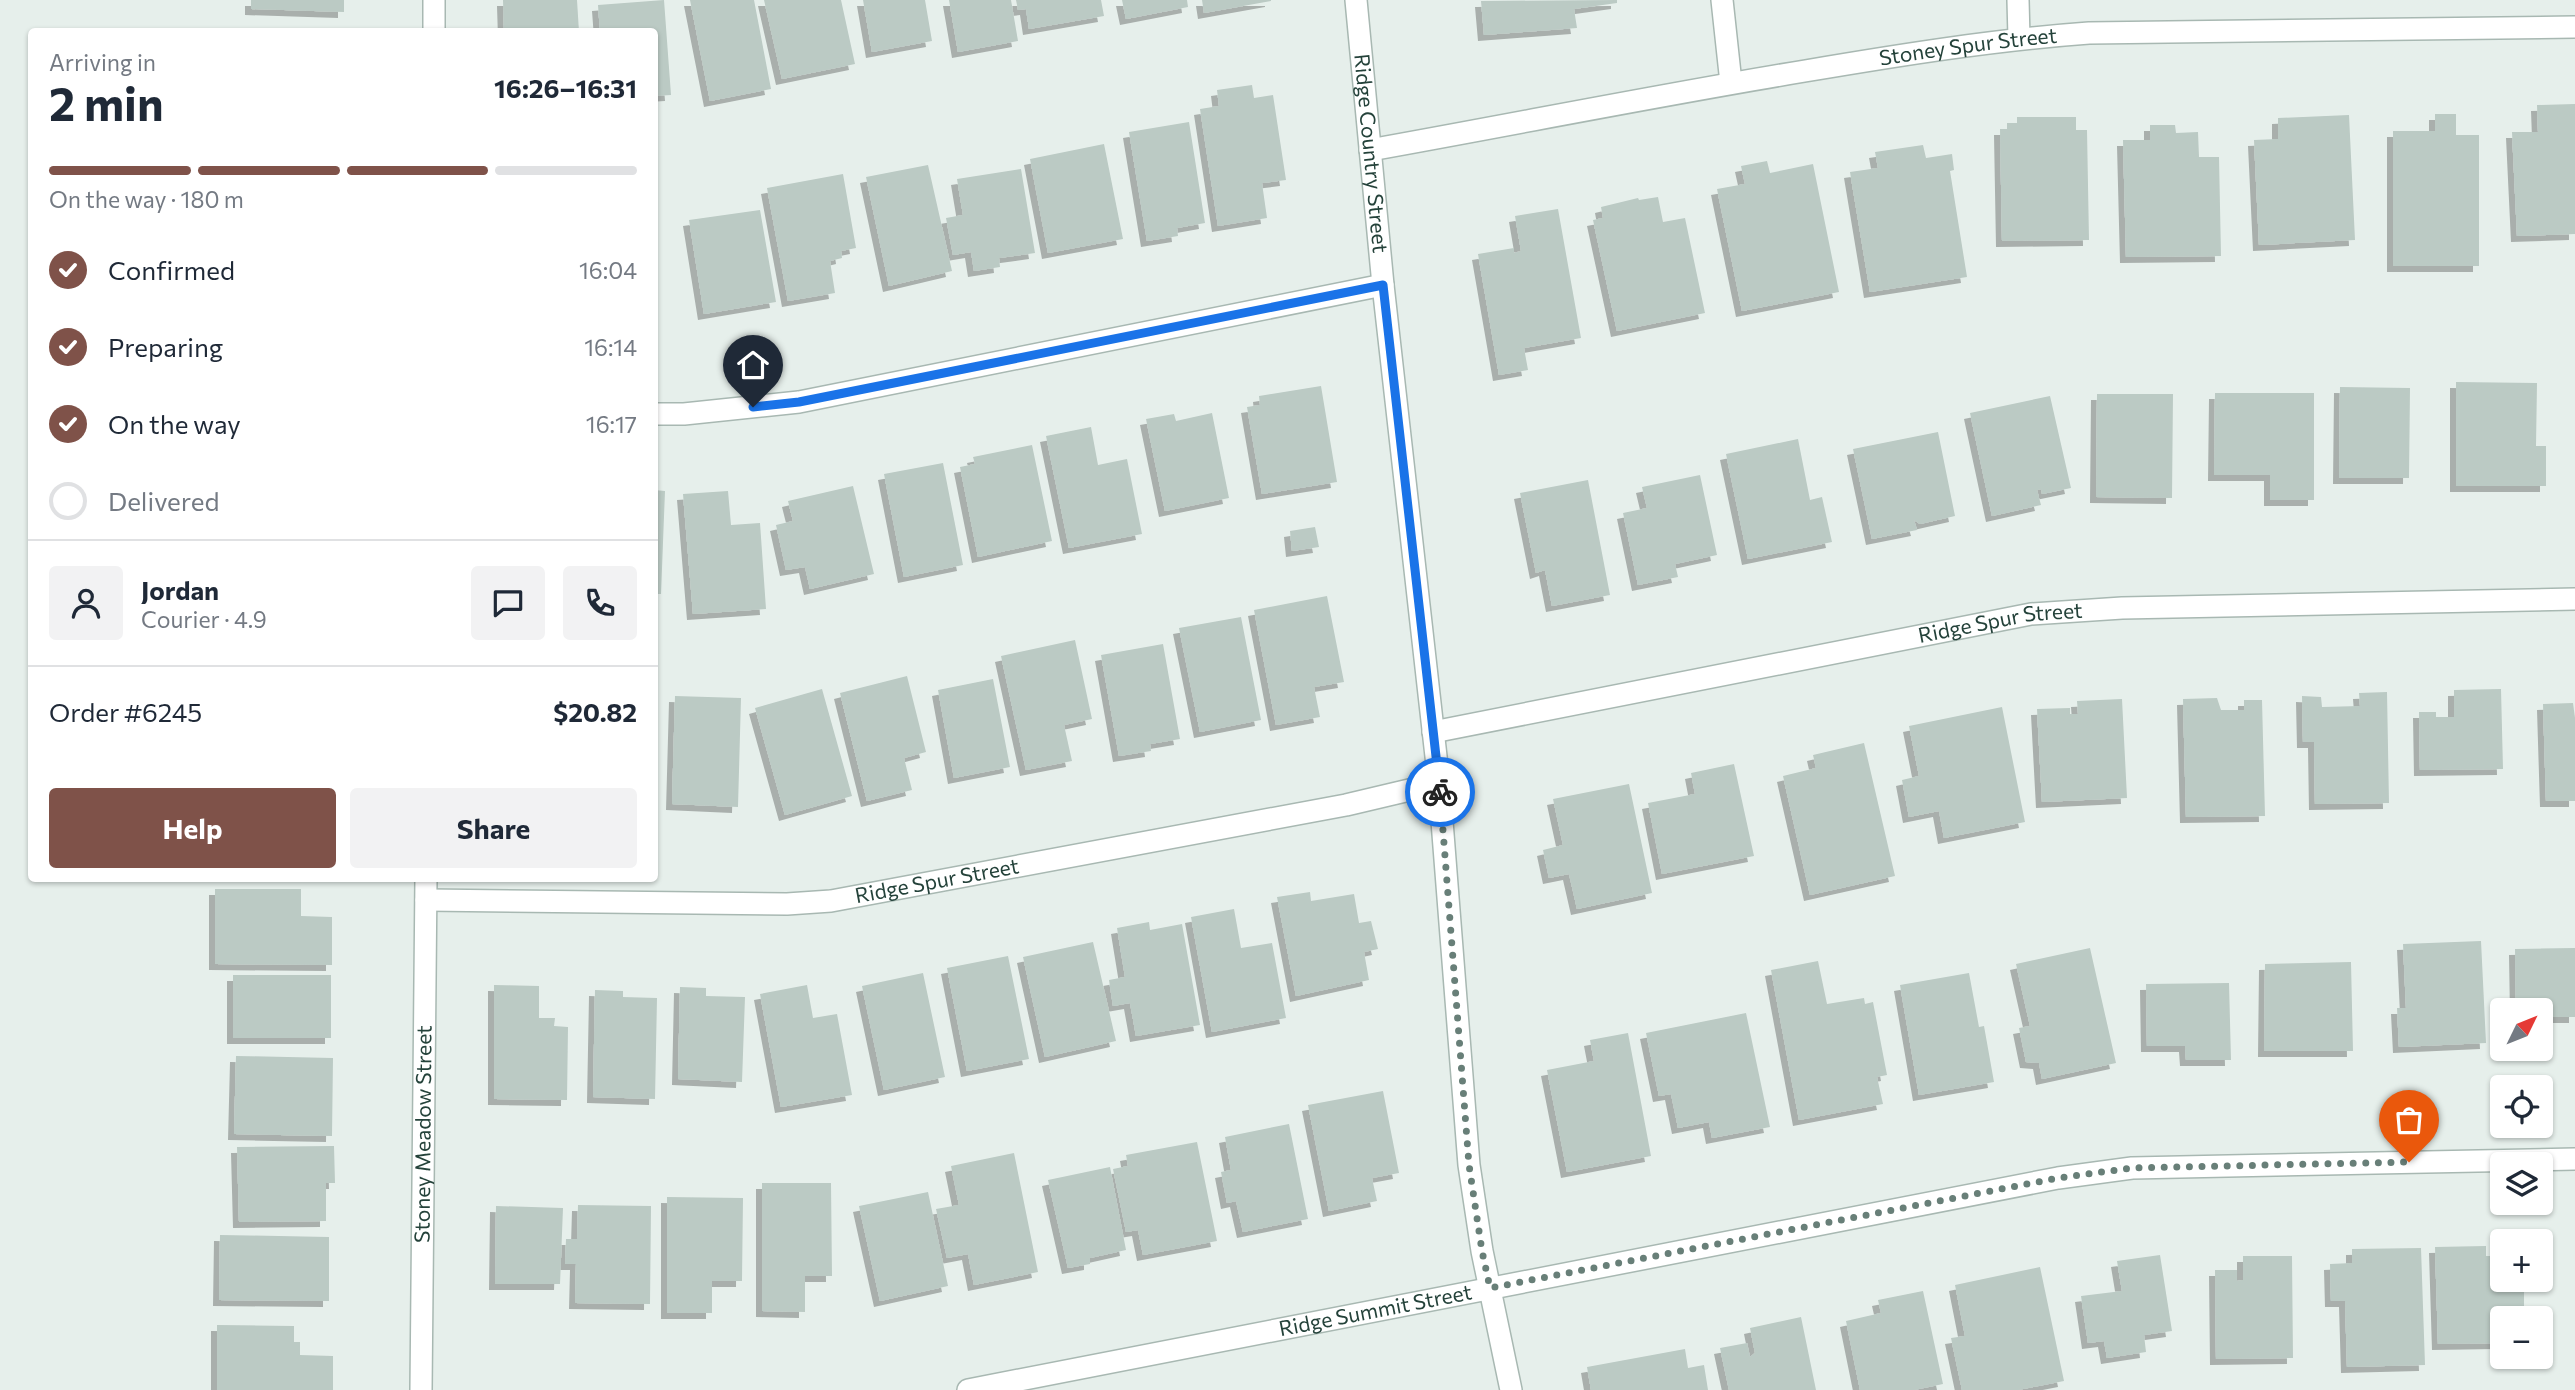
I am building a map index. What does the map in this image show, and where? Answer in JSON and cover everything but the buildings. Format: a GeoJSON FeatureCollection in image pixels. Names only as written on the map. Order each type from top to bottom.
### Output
{"type":"FeatureCollection","features":[{"type":"Feature","properties":{"kind":"street"},"geometry":{"type":"LineString","coordinates":[[434,0],[434,28]]}},
{"type":"Feature","properties":{"kind":"street","name":"Ridge Country Street"},"geometry":{"type":"LineString","coordinates":[[1356,0],[1383,285],[1439,783],[1469,1165],[1482,1251],[1511,1390]]}},
{"type":"Feature","properties":{"kind":"street"},"geometry":{"type":"LineString","coordinates":[[1722,0],[1731,83]]}},
{"type":"Feature","properties":{"kind":"street"},"geometry":{"type":"LineString","coordinates":[[2018,0],[2019,38]]}},
{"type":"Feature","properties":{"kind":"street","name":"Stoney Spur Street"},"geometry":{"type":"LineString","coordinates":[[1370,150],[1731,83],[2019,38],[2090,33],[2575,27]]}},
{"type":"Feature","properties":{"kind":"street"},"geometry":{"type":"LineString","coordinates":[[658,414],[684,414],[799,402],[1383,285]]}},
{"type":"Feature","properties":{"kind":"street","name":"Ridge Spur Street"},"geometry":{"type":"LineString","coordinates":[[1433,732],[2031,614],[2122,608],[2575,599]]}},
{"type":"Feature","properties":{"kind":"street","name":"Ridge Spur Street"},"geometry":{"type":"LineString","coordinates":[[426,900],[787,904],[831,901],[1346,805],[1439,783]]}},
{"type":"Feature","properties":{"kind":"street","name":"Stoney Meadow Street"},"geometry":{"type":"LineString","coordinates":[[421,1390],[426,882]]}},
{"type":"Feature","properties":{"kind":"street","name":"Ridge Summit Street"},"geometry":{"type":"LineString","coordinates":[[968,1390],[2058,1178],[2132,1168],[2575,1159]]}},
{"type":"Feature","properties":{"kind":"way so far"},"geometry":{"type":"LineString","coordinates":[[1440,792],[1469,1165],[1490,1288],[2058,1178],[2132,1168],[2409,1162]]}},
{"type":"Feature","properties":{"kind":"route"},"geometry":{"type":"LineString","coordinates":[[753,407],[799,402],[1383,285],[1440,792]]}}]}
